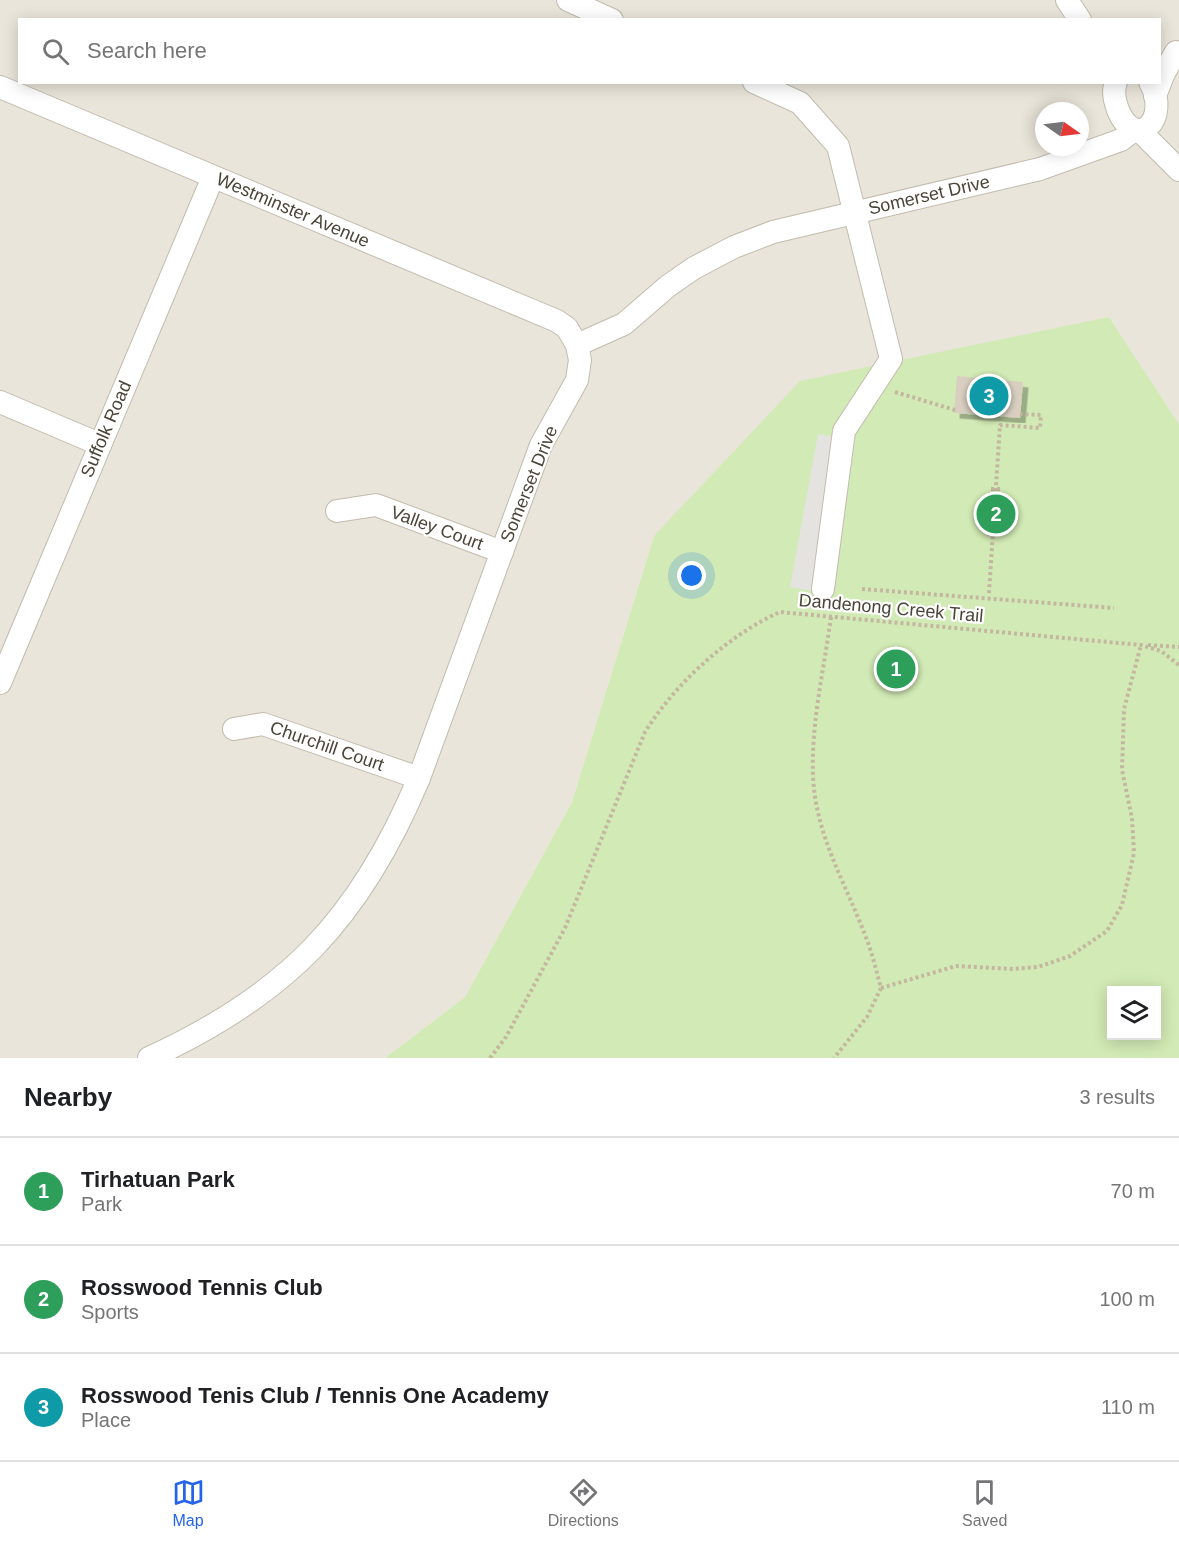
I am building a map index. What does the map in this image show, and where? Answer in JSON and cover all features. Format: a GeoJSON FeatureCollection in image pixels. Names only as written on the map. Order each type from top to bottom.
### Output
{"type":"FeatureCollection","features":[{"type":"Feature","properties":{"kind":"street"},"geometry":{"type":"LineString","coordinates":[[568,0],[609,12]]}},
{"type":"Feature","properties":{"kind":"street"},"geometry":{"type":"LineString","coordinates":[[1067,0],[1079,18]]}},
{"type":"Feature","properties":{"kind":"street"},"geometry":{"type":"LineString","coordinates":[[1161,80],[1172,55]]}},
{"type":"Feature","properties":{"kind":"street"},"geometry":{"type":"LineString","coordinates":[[758,84],[800,103],[838,146],[891,360],[844,431],[823,589]]}},
{"type":"Feature","properties":{"kind":"street","name":"Westminster Avenue"},"geometry":{"type":"LineString","coordinates":[[0,87],[557,321],[567,328],[577,345]]}},
{"type":"Feature","properties":{"kind":"street"},"geometry":{"type":"LineString","coordinates":[[1114,90],[1122,118],[1179,170]]}},
{"type":"Feature","properties":{"kind":"street"},"geometry":{"type":"LineString","coordinates":[[1098,146],[1110,125],[1114,90]]}},
{"type":"Feature","properties":{"kind":"street"},"geometry":{"type":"LineString","coordinates":[[1154,97],[1179,163]]}},
{"type":"Feature","properties":{"kind":"street","name":"Somerset Drive"},"geometry":{"type":"LineString","coordinates":[[148,1058],[201,1033],[262,995],[326,934],[369,878],[402,818],[419,778],[541,445],[577,380],[580,360],[577,345],[624,324],[668,286],[694,268],[734,247],[772,232],[1040,169],[1069,160],[1098,146],[1121,140],[1155,121],[1154,97]]}},
{"type":"Feature","properties":{"kind":"street","name":"Suffolk Road"},"geometry":{"type":"LineString","coordinates":[[0,683],[213,177]]}},
{"type":"Feature","properties":{"kind":"street"},"geometry":{"type":"LineString","coordinates":[[0,402],[99,444]]}},
{"type":"Feature","properties":{"kind":"street","name":"Valley Court"},"geometry":{"type":"LineString","coordinates":[[337,511],[376,505],[502,552]]}},
{"type":"Feature","properties":{"kind":"street","name":"Churchill Court"},"geometry":{"type":"LineString","coordinates":[[234,729],[263,724],[419,778]]}},
{"type":"Feature","properties":{"kind":"path"},"geometry":{"type":"LineString","coordinates":[[889,398],[893,392],[955,410]]}},
{"type":"Feature","properties":{"kind":"path"},"geometry":{"type":"LineString","coordinates":[[1000,425],[1040,428],[1041,415],[1020,414]]}},
{"type":"Feature","properties":{"kind":"path"},"geometry":{"type":"LineString","coordinates":[[988,592],[993,489],[1001,417]]}},
{"type":"Feature","properties":{"kind":"path"},"geometry":{"type":"LineString","coordinates":[[993,489],[1002,489]]}},
{"type":"Feature","properties":{"kind":"path"},"geometry":{"type":"LineString","coordinates":[[990,534],[999,535]]}},
{"type":"Feature","properties":{"kind":"path"},"geometry":{"type":"LineString","coordinates":[[862,589],[1114,609]]}},
{"type":"Feature","properties":{"kind":"path","name":"Dandenong Creek Trail"},"geometry":{"type":"LineString","coordinates":[[490,1058],[506,1037],[565,928],[645,732],[660,708],[730,640],[764,619],[780,612],[1141,645],[1161,651],[1179,665]]}},
{"type":"Feature","properties":{"kind":"path"},"geometry":{"type":"LineString","coordinates":[[831,617],[814,744],[813,777],[817,806],[832,862],[866,936],[881,988],[867,1017],[834,1058]]}},
{"type":"Feature","properties":{"kind":"path"},"geometry":{"type":"LineString","coordinates":[[881,988],[956,966],[1012,969],[1038,967],[1070,956],[1107,931],[1122,905],[1134,853],[1132,818],[1122,770],[1125,709],[1141,645],[1179,647]]}},
{"type":"Feature","properties":{"kind":"shaded area"},"geometry":{"type":"Polygon","coordinates":[[[0,0],[1179,0],[1179,424],[1109,317],[654,536],[572,802],[465,997],[385,1058],[0,1058],[0,0]]]}},
{"type":"Feature","properties":{"kind":"shaded area"},"geometry":{"type":"Polygon","coordinates":[[[818,434],[855,441],[829,594],[790,587],[818,434]]]}},
{"type":"Feature","properties":{"kind":"green space"},"geometry":{"type":"Polygon","coordinates":[[[1109,317],[1179,424],[1179,1058],[385,1058],[465,997],[572,802],[654,536],[800,381],[1109,317]]]}},
{"type":"Feature","properties":{"kind":"building"},"geometry":{"type":"Polygon","coordinates":[[[957,376],[1023,382],[1020,418],[954,413],[957,376]]]}},
{"type":"Feature","properties":{"kind":"place","name":"Rosswood Tenis Club / Tennis One Academy"},"geometry":{"type":"Point","coordinates":[989,396]}},
{"type":"Feature","properties":{"kind":"place","name":"Rosswood Tennis Club"},"geometry":{"type":"Point","coordinates":[996,514]}},
{"type":"Feature","properties":{"kind":"place","name":"Tirhatuan Park"},"geometry":{"type":"Point","coordinates":[896,669]}}]}
